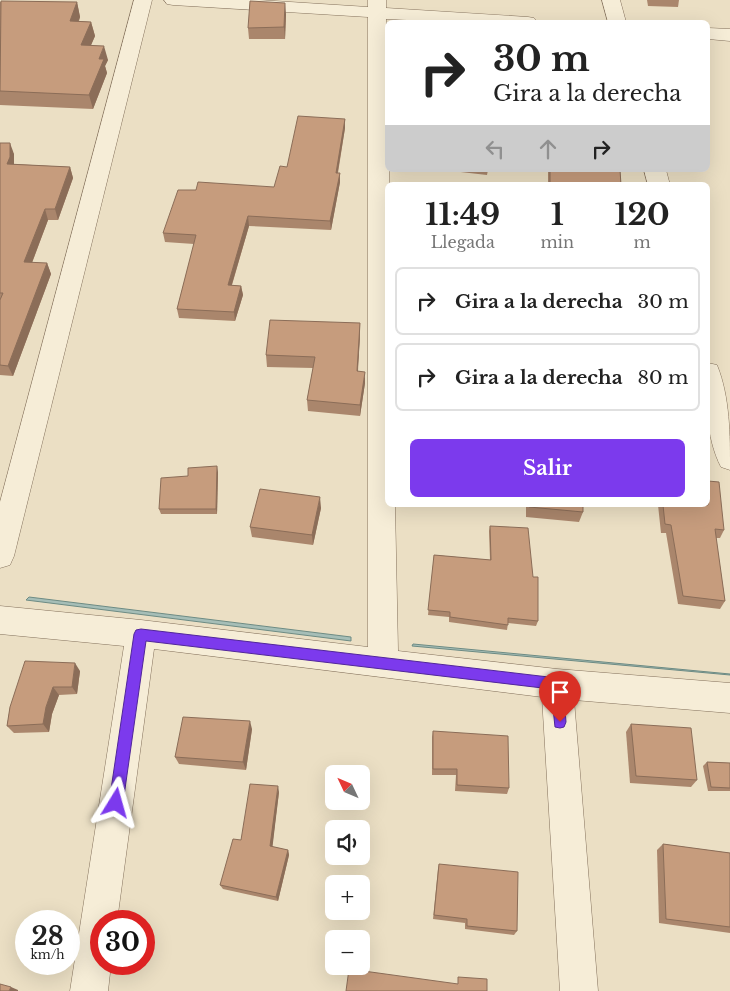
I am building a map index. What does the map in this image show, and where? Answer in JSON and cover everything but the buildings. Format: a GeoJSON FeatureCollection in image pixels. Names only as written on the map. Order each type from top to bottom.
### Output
{"type":"FeatureCollection","features":[{"type":"Feature","properties":{"kind":"street"},"geometry":{"type":"LineString","coordinates":[[0,556],[144,0]]}},
{"type":"Feature","properties":{"kind":"street"},"geometry":{"type":"LineString","coordinates":[[173,0],[377,7],[508,20]]}},
{"type":"Feature","properties":{"kind":"street"},"geometry":{"type":"LineString","coordinates":[[611,0],[616,20]]}},
{"type":"Feature","properties":{"kind":"street"},"geometry":{"type":"LineString","coordinates":[[377,7],[383,664]]}},
{"type":"Feature","properties":{"kind":"street"},"geometry":{"type":"LineString","coordinates":[[710,34],[730,36]]}},
{"type":"Feature","properties":{"kind":"street"},"geometry":{"type":"LineString","coordinates":[[710,380],[730,459]]}},
{"type":"Feature","properties":{"kind":"street"},"geometry":{"type":"LineString","coordinates":[[0,620],[141,634],[557,684],[730,698]]}},
{"type":"Feature","properties":{"kind":"street"},"geometry":{"type":"LineString","coordinates":[[89,991],[141,634]]}},
{"type":"Feature","properties":{"kind":"street"},"geometry":{"type":"LineString","coordinates":[[557,684],[579,991]]}},
{"type":"Feature","properties":{"kind":"water"},"geometry":{"type":"Polygon","coordinates":[[[29,597],[351,637],[351,641],[26,600],[29,597]]]}},
{"type":"Feature","properties":{"kind":"water"},"geometry":{"type":"Polygon","coordinates":[[[413,644],[730,674],[730,675],[412,646],[413,644]]]}},
{"type":"Feature","properties":{"kind":"route"},"geometry":{"type":"LineString","coordinates":[[116,803],[141,634],[557,684],[560,722]]}}]}
